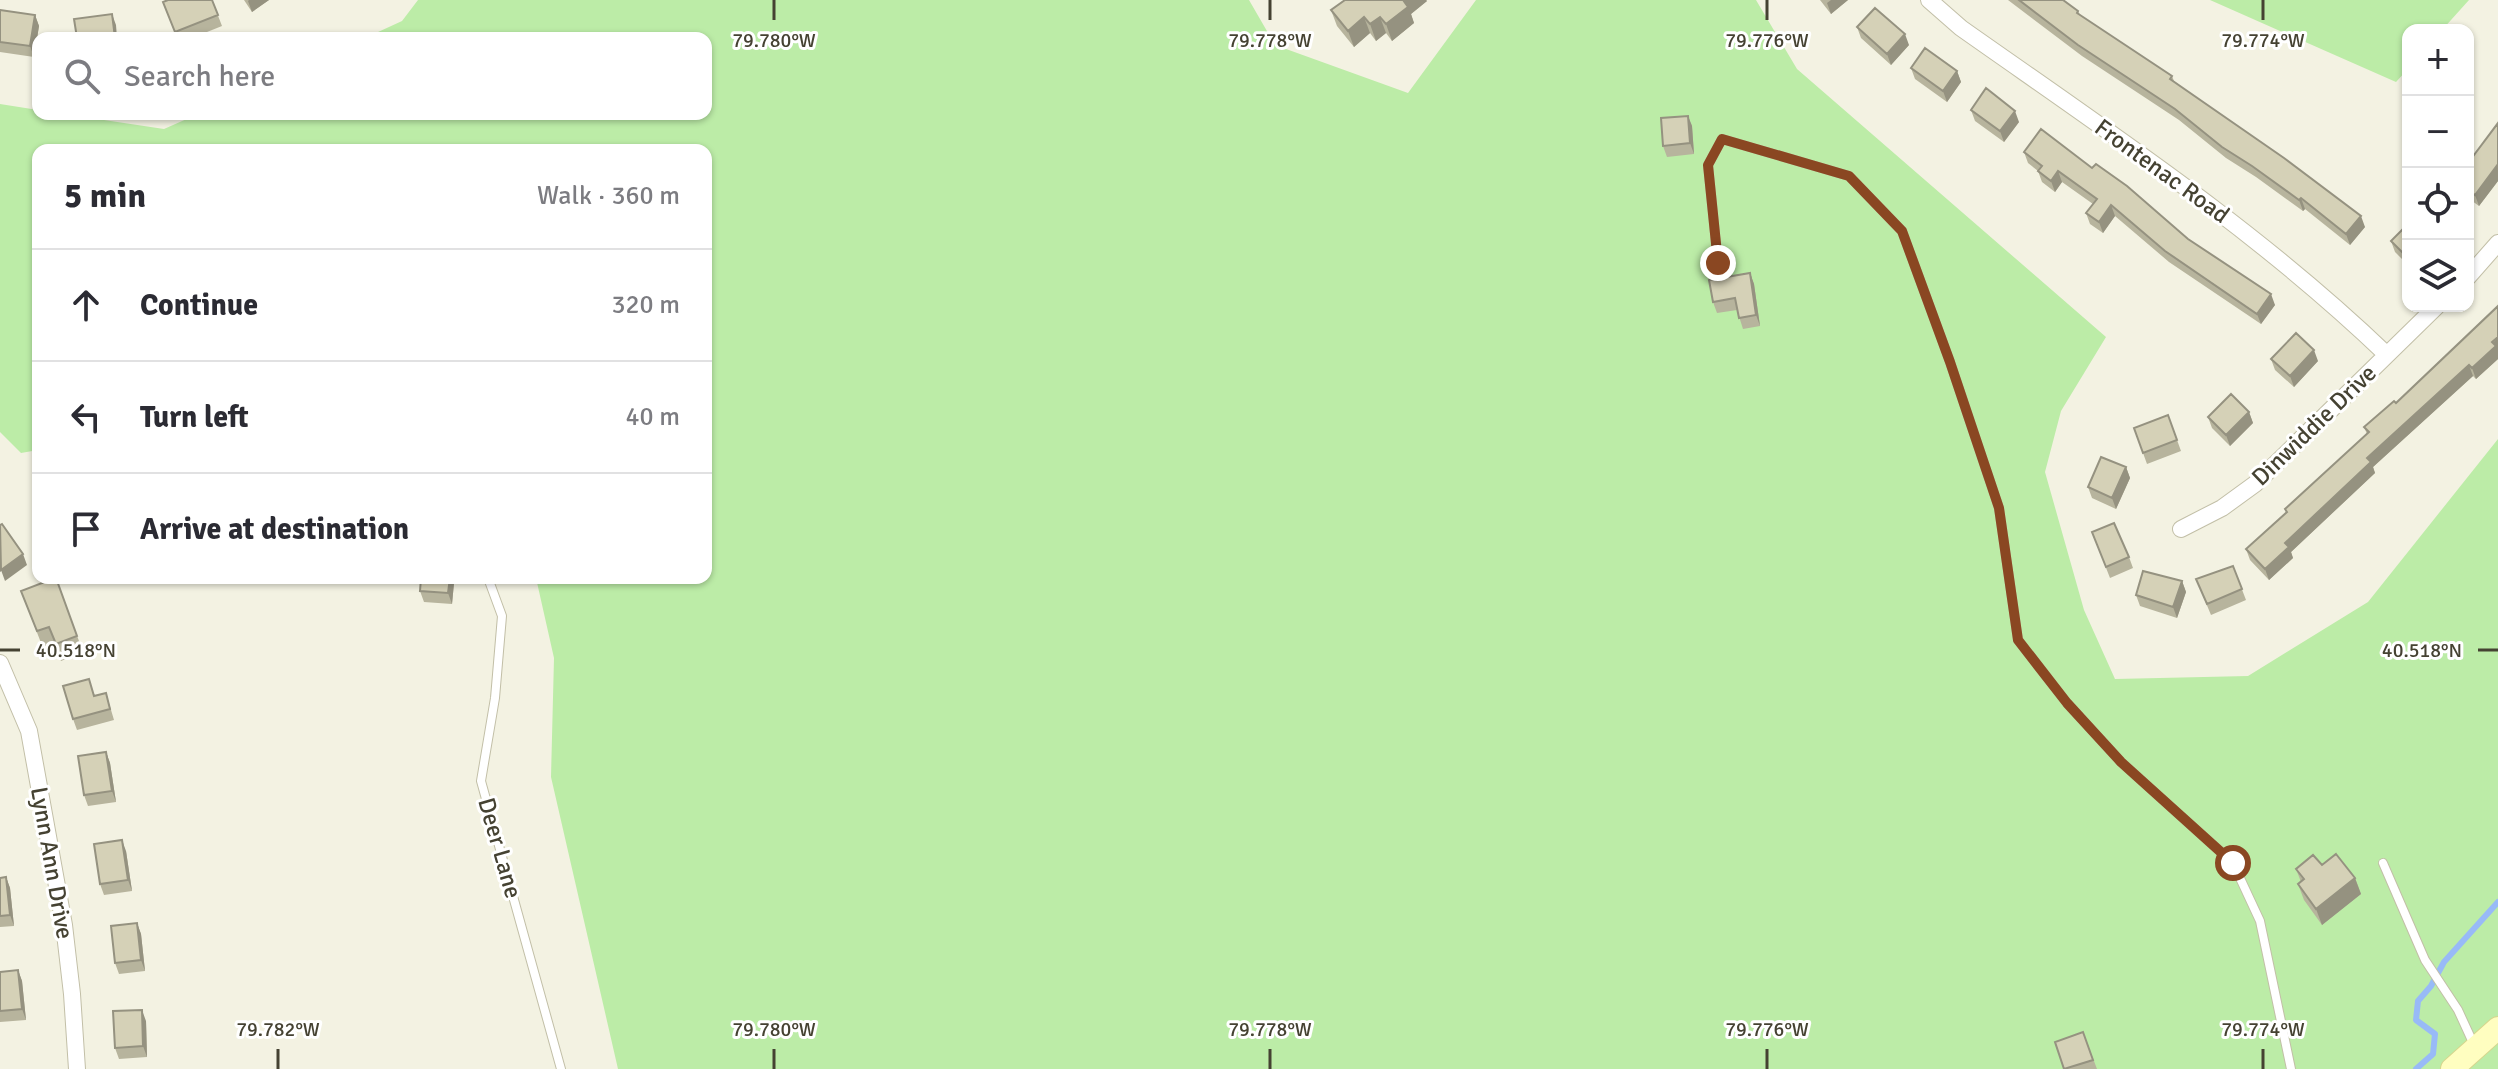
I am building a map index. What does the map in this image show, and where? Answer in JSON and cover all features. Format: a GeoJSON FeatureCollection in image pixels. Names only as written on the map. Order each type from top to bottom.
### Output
{"type":"FeatureCollection","features":[{"type":"Feature","properties":{"kind":"street","name":"Frontenac Road"},"geometry":{"type":"LineString","coordinates":[[1929,0],[1961,28],[2214,207],[2333,302],[2386,354]]}},
{"type":"Feature","properties":{"kind":"street"},"geometry":{"type":"LineString","coordinates":[[2474,270],[2498,243]]}},
{"type":"Feature","properties":{"kind":"street","name":"Dinwiddie Drive"},"geometry":{"type":"LineString","coordinates":[[2181,529],[2222,508],[2255,484],[2431,312]]}},
{"type":"Feature","properties":{"kind":"street","name":"Lynn Ann Drive"},"geometry":{"type":"LineString","coordinates":[[0,663],[29,731],[64,925],[77,1069]]}},
{"type":"Feature","properties":{"kind":"street"},"geometry":{"type":"LineString","coordinates":[[2452,1069],[2498,1028]]}},
{"type":"Feature","properties":{"kind":"lane"},"geometry":{"type":"LineString","coordinates":[[1718,263],[1708,165],[1722,139],[1849,176],[1902,231],[1999,508],[2018,640],[2067,703],[2121,762],[2233,863],[2260,921],[2291,1069]]}},
{"type":"Feature","properties":{"kind":"lane","name":"Deer Lane"},"geometry":{"type":"LineString","coordinates":[[490,584],[502,616],[495,698],[481,781],[561,1069]]}},
{"type":"Feature","properties":{"kind":"lane"},"geometry":{"type":"LineString","coordinates":[[2383,863],[2425,960],[2450,997],[2475,1049]]}},
{"type":"Feature","properties":{"kind":"green space"},"geometry":{"type":"Polygon","coordinates":[[[418,0],[1249,0],[1275,45],[1408,93],[1476,0],[1756,0],[1797,69],[2106,337],[2061,411],[2045,472],[2084,610],[2115,679],[2248,676],[2368,602],[2498,439],[2498,1069],[618,1069],[551,777],[554,658],[537,584],[712,584],[712,144],[32,144],[32,451],[21,453],[0,432],[0,104],[32,109],[32,120],[104,120],[164,129],[184,120],[712,120],[712,32],[378,32],[402,21],[418,0]]]}},
{"type":"Feature","properties":{"kind":"green space"},"geometry":{"type":"Polygon","coordinates":[[[2210,0],[2469,0],[2447,24],[2402,24],[2402,76],[2396,82],[2210,0]]]}},
{"type":"Feature","properties":{"kind":"building"},"geometry":{"type":"Polygon","coordinates":[[[212,0],[218,15],[175,32],[163,2],[212,0]]]}},
{"type":"Feature","properties":{"kind":"building"},"geometry":{"type":"Polygon","coordinates":[[[1345,0],[1403,0],[1408,7],[1386,24],[1380,17],[1370,24],[1364,17],[1348,31],[1331,10],[1345,0]]]}},
{"type":"Feature","properties":{"kind":"building"},"geometry":{"type":"Polygon","coordinates":[[[2019,0],[2063,0],[2077,13],[2172,76],[2170,79],[2361,216],[2346,234],[2301,198],[2299,200],[2222,147],[2175,109],[2078,45],[2019,0]]]}},
{"type":"Feature","properties":{"kind":"building"},"geometry":{"type":"Polygon","coordinates":[[[1875,8],[1905,34],[1887,54],[1857,27],[1875,8]]]}},
{"type":"Feature","properties":{"kind":"building"},"geometry":{"type":"Polygon","coordinates":[[[0,10],[35,15],[30,46],[0,42],[0,10]]]}},
{"type":"Feature","properties":{"kind":"building"},"geometry":{"type":"Polygon","coordinates":[[[112,14],[114,32],[76,32],[74,19],[112,14]]]}},
{"type":"Feature","properties":{"kind":"building"},"geometry":{"type":"Polygon","coordinates":[[[1925,48],[1957,71],[1943,91],[1911,68],[1925,48]]]}},
{"type":"Feature","properties":{"kind":"building"},"geometry":{"type":"Polygon","coordinates":[[[1986,88],[2015,111],[2000,131],[1971,110],[1986,88]]]}},
{"type":"Feature","properties":{"kind":"building"},"geometry":{"type":"Polygon","coordinates":[[[1688,116],[1690,143],[1663,146],[1661,118],[1688,116]]]}},
{"type":"Feature","properties":{"kind":"building"},"geometry":{"type":"Polygon","coordinates":[[[2498,123],[2498,164],[2475,195],[2474,194],[2474,155],[2498,123]]]}},
{"type":"Feature","properties":{"kind":"building"},"geometry":{"type":"Polygon","coordinates":[[[2041,129],[2092,168],[2096,164],[2127,186],[2188,239],[2271,294],[2257,314],[2165,251],[2111,205],[2099,222],[2086,213],[2097,199],[2058,171],[2051,181],[2038,171],[2042,166],[2024,152],[2041,129]]]}},
{"type":"Feature","properties":{"kind":"building"},"geometry":{"type":"Polygon","coordinates":[[[2402,230],[2402,252],[2391,241],[2402,230]]]}},
{"type":"Feature","properties":{"kind":"building"},"geometry":{"type":"Polygon","coordinates":[[[1750,273],[1756,315],[1739,318],[1735,298],[1713,302],[1709,280],[1750,273]]]}},
{"type":"Feature","properties":{"kind":"building"},"geometry":{"type":"Polygon","coordinates":[[[2498,306],[2498,337],[2492,342],[2496,346],[2472,368],[2469,365],[2367,458],[2371,462],[2285,543],[2289,547],[2265,569],[2246,549],[2369,432],[2364,427],[2394,401],[2396,403],[2498,306]]]}},
{"type":"Feature","properties":{"kind":"building"},"geometry":{"type":"Polygon","coordinates":[[[2296,333],[2314,350],[2290,376],[2271,359],[2296,333]]]}},
{"type":"Feature","properties":{"kind":"building"},"geometry":{"type":"Polygon","coordinates":[[[2231,394],[2249,412],[2226,435],[2208,417],[2231,394]]]}},
{"type":"Feature","properties":{"kind":"building"},"geometry":{"type":"Polygon","coordinates":[[[2168,415],[2177,440],[2143,453],[2134,428],[2168,415]]]}},
{"type":"Feature","properties":{"kind":"building"},"geometry":{"type":"Polygon","coordinates":[[[2101,457],[2126,467],[2112,498],[2088,487],[2101,457]]]}},
{"type":"Feature","properties":{"kind":"building"},"geometry":{"type":"Polygon","coordinates":[[[2114,523],[2129,557],[2106,567],[2092,532],[2114,523]]]}},
{"type":"Feature","properties":{"kind":"building"},"geometry":{"type":"Polygon","coordinates":[[[0,525],[23,554],[1,570],[0,525]]]}},
{"type":"Feature","properties":{"kind":"building"},"geometry":{"type":"Polygon","coordinates":[[[2233,566],[2242,589],[2207,604],[2196,579],[2233,566]]]}},
{"type":"Feature","properties":{"kind":"building"},"geometry":{"type":"Polygon","coordinates":[[[2143,571],[2182,581],[2173,607],[2136,595],[2143,571]]]}},
{"type":"Feature","properties":{"kind":"building"},"geometry":{"type":"Polygon","coordinates":[[[40,584],[58,584],[77,636],[56,644],[49,627],[37,631],[21,591],[40,584]]]}},
{"type":"Feature","properties":{"kind":"building"},"geometry":{"type":"Polygon","coordinates":[[[421,584],[449,584],[448,593],[420,591],[421,584]]]}},
{"type":"Feature","properties":{"kind":"building"},"geometry":{"type":"Polygon","coordinates":[[[89,679],[94,696],[106,693],[110,709],[73,719],[63,686],[89,679]]]}},
{"type":"Feature","properties":{"kind":"building"},"geometry":{"type":"Polygon","coordinates":[[[106,752],[112,791],[84,795],[78,756],[106,752]]]}},
{"type":"Feature","properties":{"kind":"building"},"geometry":{"type":"Polygon","coordinates":[[[122,840],[128,880],[100,884],[94,844],[122,840]]]}},
{"type":"Feature","properties":{"kind":"building"},"geometry":{"type":"Polygon","coordinates":[[[2336,854],[2355,878],[2316,909],[2298,884],[2304,879],[2296,869],[2313,855],[2322,865],[2336,854]]]}},
{"type":"Feature","properties":{"kind":"building"},"geometry":{"type":"Polygon","coordinates":[[[6,877],[10,915],[0,916],[0,878],[6,877]]]}},
{"type":"Feature","properties":{"kind":"building"},"geometry":{"type":"Polygon","coordinates":[[[137,923],[141,960],[115,963],[111,926],[137,923]]]}},
{"type":"Feature","properties":{"kind":"building"},"geometry":{"type":"Polygon","coordinates":[[[18,970],[22,1009],[0,1011],[0,972],[18,970]]]}},
{"type":"Feature","properties":{"kind":"building"},"geometry":{"type":"Polygon","coordinates":[[[142,1010],[143,1046],[115,1048],[113,1011],[142,1010]]]}},
{"type":"Feature","properties":{"kind":"building"},"geometry":{"type":"Polygon","coordinates":[[[2083,1032],[2093,1060],[2064,1069],[2055,1042],[2083,1032]]]}},
{"type":"Feature","properties":{"kind":"waterway"},"geometry":{"type":"LineString","coordinates":[[2416,1069],[2433,1054],[2435,1034],[2416,1020],[2418,1001],[2431,986],[2444,962],[2498,902]]}},
{"type":"Feature","properties":{"kind":"route"},"geometry":{"type":"LineString","coordinates":[[1718,263],[1708,165],[1722,139],[1849,176],[1902,231],[1999,508],[2018,640],[2067,703],[2121,762],[2233,863]]}}]}
